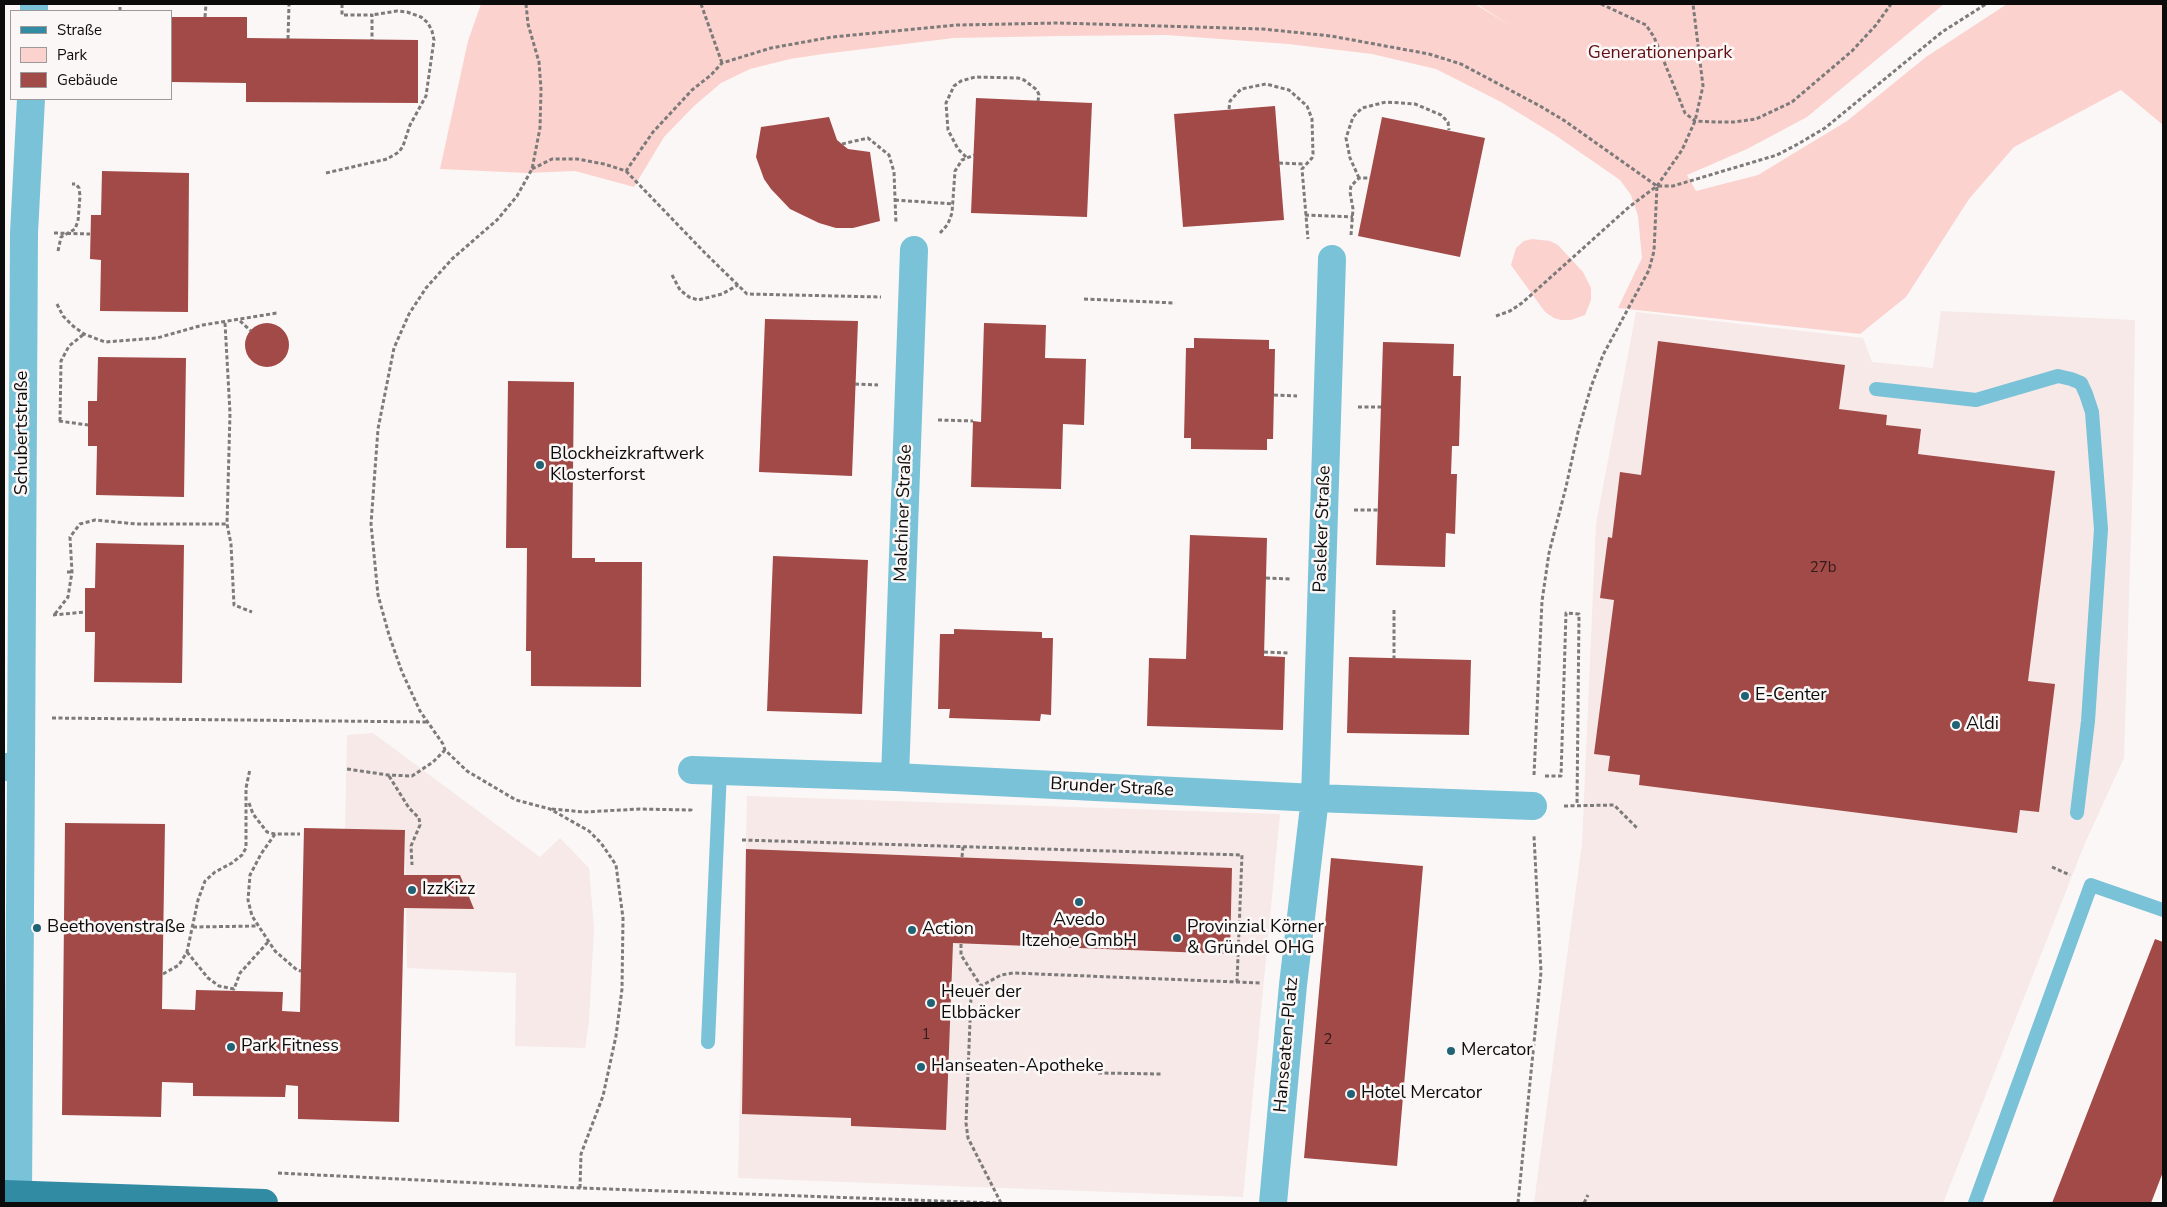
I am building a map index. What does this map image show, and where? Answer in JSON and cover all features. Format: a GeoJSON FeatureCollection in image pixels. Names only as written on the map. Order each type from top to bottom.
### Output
{"type":"FeatureCollection","features":[{"type":"Feature","properties":{"kind":"main road"},"geometry":{"type":"LineString","coordinates":[[11,1194],[264,1203]]}},
{"type":"Feature","properties":{"kind":"street","name":"Schubertstraße"},"geometry":{"type":"LineString","coordinates":[[12,767],[22,718],[24,233],[32,100]]}},
{"type":"Feature","properties":{"kind":"street","name":"Malchiner Straße"},"geometry":{"type":"LineString","coordinates":[[895,777],[914,250]]}},
{"type":"Feature","properties":{"kind":"street","name":"Pasleker Straße"},"geometry":{"type":"LineString","coordinates":[[1315,798],[1332,259]]}},
{"type":"Feature","properties":{"kind":"street"},"geometry":{"type":"LineString","coordinates":[[11,1194],[12,767]]}},
{"type":"Feature","properties":{"kind":"street","name":"Brunder Straße"},"geometry":{"type":"LineString","coordinates":[[692,770],[895,777],[1315,798],[1533,806]]}},
{"type":"Feature","properties":{"kind":"street","name":"Hanseaten-Platz"},"geometry":{"type":"LineString","coordinates":[[1273,1203],[1293,985],[1315,798]]}},
{"type":"Feature","properties":{"kind":"lane"},"geometry":{"type":"LineString","coordinates":[[1876,389],[1976,400],[2058,376],[2081,383],[2092,412],[2101,529],[2088,721],[2077,813]]}},
{"type":"Feature","properties":{"kind":"lane"},"geometry":{"type":"LineString","coordinates":[[708,1042],[720,771]]}},
{"type":"Feature","properties":{"kind":"lane"},"geometry":{"type":"LineString","coordinates":[[1975,1203],[2091,885],[2163,910]]}},
{"type":"Feature","properties":{"kind":"path"},"geometry":{"type":"LineString","coordinates":[[205,17],[206,4]]}},
{"type":"Feature","properties":{"kind":"path"},"geometry":{"type":"LineString","coordinates":[[288,39],[289,4]]}},
{"type":"Feature","properties":{"kind":"path"},"geometry":{"type":"LineString","coordinates":[[326,173],[387,159],[399,152],[410,125],[426,96],[434,40],[428,23],[407,12],[342,15],[342,4]]}},
{"type":"Feature","properties":{"kind":"path"},"geometry":{"type":"LineString","coordinates":[[526,4],[528,24],[539,62],[542,89],[540,128],[532,168],[517,196],[507,208],[426,288],[409,314],[394,348],[378,429],[371,524],[378,594],[389,635],[402,672],[420,711],[443,744],[445,750],[467,771],[516,800],[550,809],[584,812],[640,809],[691,810],[692,770]]}},
{"type":"Feature","properties":{"kind":"path"},"geometry":{"type":"LineString","coordinates":[[701,4],[722,63]]}},
{"type":"Feature","properties":{"kind":"path"},"geometry":{"type":"LineString","coordinates":[[1601,4],[1646,25],[1654,37],[1685,114],[1695,121],[1734,122],[1756,119],[1792,102],[1852,51],[1876,25],[1891,4]]}},
{"type":"Feature","properties":{"kind":"path"},"geometry":{"type":"LineString","coordinates":[[1496,316],[1522,303],[1629,207],[1657,186],[1682,150],[1695,121],[1702,86],[1693,4]]}},
{"type":"Feature","properties":{"kind":"path"},"geometry":{"type":"LineString","coordinates":[[626,171],[653,132],[692,90],[711,75],[722,63],[771,48],[832,37],[957,25],[1059,23],[1264,29],[1332,36],[1405,48],[1461,64],[1566,121],[1657,186],[1673,186],[1777,156],[1798,144],[1825,128],[1942,32],[1986,4]]}},
{"type":"Feature","properties":{"kind":"path"},"geometry":{"type":"LineString","coordinates":[[372,15],[372,40]]}},
{"type":"Feature","properties":{"kind":"path"},"geometry":{"type":"LineString","coordinates":[[966,157],[958,149],[948,130],[946,103],[954,86],[961,81],[975,77],[1018,78],[1024,80],[1036,90],[1039,95],[1038,101]]}},
{"type":"Feature","properties":{"kind":"path"},"geometry":{"type":"LineString","coordinates":[[1229,110],[1229,104],[1233,96],[1246,87],[1274,86],[1289,90],[1297,95],[1307,106],[1312,119],[1313,154],[1302,168],[1306,232],[1310,244],[1332,259],[1351,237],[1353,217],[1351,186],[1359,178],[1370,178]]}},
{"type":"Feature","properties":{"kind":"path"},"geometry":{"type":"LineString","coordinates":[[1359,178],[1350,158],[1346,138],[1347,130],[1353,117],[1362,108],[1386,102],[1415,104],[1441,115],[1448,122],[1449,130]]}},
{"type":"Feature","properties":{"kind":"path"},"geometry":{"type":"LineString","coordinates":[[842,144],[868,138],[889,155],[894,172],[897,230],[903,241],[914,250],[927,244],[948,224],[954,204],[955,171],[966,157],[974,156]]}},
{"type":"Feature","properties":{"kind":"path"},"geometry":{"type":"LineString","coordinates":[[532,168],[552,159],[577,159],[604,164],[626,171],[747,294],[884,298],[913,292]]}},
{"type":"Feature","properties":{"kind":"path"},"geometry":{"type":"LineString","coordinates":[[1279,163],[1306,164]]}},
{"type":"Feature","properties":{"kind":"path"},"geometry":{"type":"LineString","coordinates":[[57,253],[61,237],[75,229],[78,221],[79,188],[76,184],[72,184]]}},
{"type":"Feature","properties":{"kind":"path"},"geometry":{"type":"LineString","coordinates":[[1638,828],[1614,805],[1577,805],[1579,614],[1566,613],[1561,776],[1534,776],[1542,601],[1549,553],[1578,432],[1591,387],[1603,355],[1649,270],[1654,251],[1657,186]]}},
{"type":"Feature","properties":{"kind":"path"},"geometry":{"type":"LineString","coordinates":[[895,200],[954,204]]}},
{"type":"Feature","properties":{"kind":"path"},"geometry":{"type":"LineString","coordinates":[[1305,214],[1353,217]]}},
{"type":"Feature","properties":{"kind":"path"},"geometry":{"type":"LineString","coordinates":[[672,275],[680,290],[698,300],[722,294],[738,285]]}},
{"type":"Feature","properties":{"kind":"path"},"geometry":{"type":"LineString","coordinates":[[1084,299],[1175,303]]}},
{"type":"Feature","properties":{"kind":"path"},"geometry":{"type":"LineString","coordinates":[[56,300],[63,316],[84,334],[105,342],[136,341],[171,335],[203,325],[225,323],[277,313]]}},
{"type":"Feature","properties":{"kind":"path"},"geometry":{"type":"LineString","coordinates":[[239,320],[251,331]]}},
{"type":"Feature","properties":{"kind":"path"},"geometry":{"type":"LineString","coordinates":[[225,323],[230,413],[227,524],[231,544],[234,605],[252,612]]}},
{"type":"Feature","properties":{"kind":"path"},"geometry":{"type":"LineString","coordinates":[[60,421],[61,360],[68,346],[84,334]]}},
{"type":"Feature","properties":{"kind":"path"},"geometry":{"type":"LineString","coordinates":[[54,615],[68,597],[72,572],[70,537],[80,524],[89,520],[143,524],[227,524]]}},
{"type":"Feature","properties":{"kind":"path"},"geometry":{"type":"LineString","coordinates":[[66,572],[72,572]]}},
{"type":"Feature","properties":{"kind":"path"},"geometry":{"type":"LineString","coordinates":[[1394,610],[1394,658]]}},
{"type":"Feature","properties":{"kind":"path"},"geometry":{"type":"LineString","coordinates":[[22,718],[428,722]]}},
{"type":"Feature","properties":{"kind":"path"},"geometry":{"type":"LineString","coordinates":[[347,770],[412,776],[433,762],[445,750]]}},
{"type":"Feature","properties":{"kind":"path"},"geometry":{"type":"LineString","coordinates":[[163,974],[179,965],[187,952],[188,939],[205,881],[215,872],[232,863],[246,848],[248,800],[246,788],[250,769]]}},
{"type":"Feature","properties":{"kind":"path"},"geometry":{"type":"LineString","coordinates":[[388,775],[409,808],[419,818],[420,825],[411,846],[412,866]]}},
{"type":"Feature","properties":{"kind":"path"},"geometry":{"type":"LineString","coordinates":[[248,800],[260,825],[267,832],[275,834],[300,834]]}},
{"type":"Feature","properties":{"kind":"path"},"geometry":{"type":"LineString","coordinates":[[1518,1203],[1541,972],[1533,806]]}},
{"type":"Feature","properties":{"kind":"path"},"geometry":{"type":"LineString","coordinates":[[550,809],[589,831],[601,843],[616,866],[623,918],[622,989],[616,1036],[604,1096],[581,1154],[580,1188]]}},
{"type":"Feature","properties":{"kind":"path"},"geometry":{"type":"LineString","coordinates":[[275,834],[250,874],[248,900],[252,916],[268,942],[275,951],[297,970],[301,971]]}},
{"type":"Feature","properties":{"kind":"path"},"geometry":{"type":"LineString","coordinates":[[717,839],[1242,855],[1237,982]]}},
{"type":"Feature","properties":{"kind":"path"},"geometry":{"type":"LineString","coordinates":[[962,857],[963,847]]}},
{"type":"Feature","properties":{"kind":"path"},"geometry":{"type":"LineString","coordinates":[[193,927],[258,926]]}},
{"type":"Feature","properties":{"kind":"path"},"geometry":{"type":"LineString","coordinates":[[187,952],[208,978],[219,986],[234,989],[240,973],[268,942]]}},
{"type":"Feature","properties":{"kind":"path"},"geometry":{"type":"LineString","coordinates":[[961,944],[961,955],[981,986]]}},
{"type":"Feature","properties":{"kind":"path"},"geometry":{"type":"LineString","coordinates":[[1001,1203],[968,1138],[966,1123],[971,996],[981,986],[1001,974],[1013,973],[1293,985]]}},
{"type":"Feature","properties":{"kind":"path"},"geometry":{"type":"LineString","coordinates":[[1098,1073],[1160,1074]]}},
{"type":"Feature","properties":{"kind":"path"},"geometry":{"type":"LineString","coordinates":[[273,1173],[580,1188],[996,1203]]}},
{"type":"Feature","properties":{"kind":"path"},"geometry":{"type":"LineString","coordinates":[[1584,1203],[1588,1196]]}},
{"type":"Feature","properties":{"kind":"shaded area"},"geometry":{"type":"Polygon","coordinates":[[[1941,311],[2135,320],[2133,471],[2124,758],[2085,843],[1943,1203],[1534,1203],[1582,844],[1596,524],[1636,312],[1863,338],[1872,362],[1933,368],[1941,311]]]}},
{"type":"Feature","properties":{"kind":"shaded area"},"geometry":{"type":"Polygon","coordinates":[[[373,733],[540,857],[560,838],[589,868],[594,929],[589,1022],[585,1048],[515,1046],[516,973],[407,968],[405,830],[345,829],[347,735],[373,733]]]}},
{"type":"Feature","properties":{"kind":"shaded area"},"geometry":{"type":"Polygon","coordinates":[[[747,796],[1280,814],[1243,1197],[738,1178],[747,796]]]}},
{"type":"Feature","properties":{"kind":"green space","name":"Generationenpark"},"geometry":{"type":"Polygon","coordinates":[[[481,4],[1475,4],[1511,26],[1477,4],[1944,4],[1807,117],[1747,149],[1687,175],[1696,191],[1758,175],[1847,121],[1926,57],[2007,4],[2163,4],[2163,125],[2121,90],[2014,147],[1969,199],[1906,297],[1860,334],[1618,308],[1642,258],[1638,216],[1631,195],[1620,180],[1555,135],[1501,102],[1436,69],[1372,54],[1288,44],[1166,35],[954,38],[823,54],[790,59],[750,69],[721,83],[694,106],[664,137],[634,187],[575,171],[527,173],[440,169],[468,41],[481,4]]]}},
{"type":"Feature","properties":{"kind":"green space"},"geometry":{"type":"Polygon","coordinates":[[[1532,239],[1550,241],[1558,245],[1583,272],[1591,288],[1591,300],[1585,315],[1571,320],[1561,320],[1545,312],[1511,265],[1516,248],[1524,241],[1532,239]]]}},
{"type":"Feature","properties":{"kind":"building"},"geometry":{"type":"Polygon","coordinates":[[[172,17],[247,17],[247,38],[418,40],[418,103],[246,102],[246,83],[172,82],[172,17]]]}},
{"type":"Feature","properties":{"kind":"building"},"geometry":{"type":"Polygon","coordinates":[[[976,98],[1092,103],[1087,217],[971,213],[976,98]]]}},
{"type":"Feature","properties":{"kind":"building"},"geometry":{"type":"Polygon","coordinates":[[[1275,106],[1284,220],[1183,227],[1174,114],[1275,106]]]}},
{"type":"Feature","properties":{"kind":"building"},"geometry":{"type":"Polygon","coordinates":[[[829,117],[837,140],[848,149],[870,152],[880,221],[853,228],[836,228],[819,223],[790,209],[764,179],[756,157],[761,127],[829,117]]]}},
{"type":"Feature","properties":{"kind":"building"},"geometry":{"type":"Polygon","coordinates":[[[1382,117],[1485,138],[1460,257],[1358,236],[1382,117]]]}},
{"type":"Feature","properties":{"kind":"building"},"geometry":{"type":"Polygon","coordinates":[[[102,171],[189,173],[188,312],[100,311],[101,260],[90,259],[91,215],[101,215],[102,171]]]}},
{"type":"Feature","properties":{"kind":"building"},"geometry":{"type":"Polygon","coordinates":[[[765,319],[858,321],[852,476],[759,472],[765,319]]]}},
{"type":"Feature","properties":{"kind":"building"},"geometry":{"type":"Polygon","coordinates":[[[267,323],[279,327],[285,333],[289,345],[285,357],[279,363],[267,367],[255,363],[249,357],[245,345],[249,333],[255,327],[267,323]]]}},
{"type":"Feature","properties":{"kind":"building"},"geometry":{"type":"Polygon","coordinates":[[[984,323],[1046,325],[1045,358],[1086,359],[1084,425],[1063,424],[1061,489],[971,487],[973,421],[981,422],[984,323]]]}},
{"type":"Feature","properties":{"kind":"building"},"geometry":{"type":"Polygon","coordinates":[[[1194,338],[1269,340],[1269,349],[1275,349],[1273,439],[1267,439],[1267,450],[1191,449],[1191,438],[1184,438],[1186,348],[1194,348],[1194,338]]]}},
{"type":"Feature","properties":{"kind":"building"},"geometry":{"type":"Polygon","coordinates":[[[1658,341],[1845,365],[1839,409],[1887,415],[1886,425],[1921,429],[1918,454],[2055,471],[2028,681],[2055,684],[2039,812],[2020,810],[2017,833],[1639,785],[1640,775],[1608,771],[1610,756],[1594,754],[1614,600],[1600,598],[1608,537],[1612,538],[1620,472],[1641,475],[1658,341]]]}},
{"type":"Feature","properties":{"kind":"building"},"geometry":{"type":"Polygon","coordinates":[[[1383,342],[1454,344],[1453,376],[1461,376],[1459,446],[1452,446],[1451,474],[1457,474],[1455,534],[1446,533],[1445,567],[1376,565],[1383,342]]]}},
{"type":"Feature","properties":{"kind":"building"},"geometry":{"type":"Polygon","coordinates":[[[98,357],[186,358],[184,497],[96,495],[97,446],[88,446],[88,401],[97,401],[98,357]]]}},
{"type":"Feature","properties":{"kind":"building","name":"Blockheizkraftwerk Klosterforst"},"geometry":{"type":"Polygon","coordinates":[[[508,381],[574,382],[572,558],[595,558],[595,562],[642,562],[641,687],[531,686],[531,651],[526,651],[527,548],[506,548],[508,381]]]}},
{"type":"Feature","properties":{"kind":"building"},"geometry":{"type":"Polygon","coordinates":[[[1190,535],[1267,538],[1264,656],[1285,657],[1283,730],[1147,726],[1149,658],[1186,659],[1190,535]]]}},
{"type":"Feature","properties":{"kind":"building"},"geometry":{"type":"Polygon","coordinates":[[[96,543],[184,545],[182,683],[94,682],[95,632],[85,632],[85,588],[95,588],[96,543]]]}},
{"type":"Feature","properties":{"kind":"building"},"geometry":{"type":"Polygon","coordinates":[[[773,556],[868,560],[862,714],[767,711],[773,556]]]}},
{"type":"Feature","properties":{"kind":"building"},"geometry":{"type":"Polygon","coordinates":[[[954,629],[1042,632],[1042,638],[1053,638],[1051,715],[1041,714],[1040,721],[949,718],[950,709],[938,709],[940,634],[954,634],[954,629]]]}},
{"type":"Feature","properties":{"kind":"building"},"geometry":{"type":"Polygon","coordinates":[[[1349,657],[1471,660],[1469,735],[1347,733],[1349,657]]]}},
{"type":"Feature","properties":{"kind":"building"},"geometry":{"type":"Polygon","coordinates":[[[65,823],[165,824],[162,1009],[195,1010],[196,990],[283,992],[282,1011],[300,1012],[304,828],[405,830],[404,875],[460,875],[474,909],[404,908],[399,1122],[298,1119],[298,1086],[286,1085],[285,1097],[193,1096],[193,1083],[162,1082],[161,1117],[62,1115],[65,823]]]}},
{"type":"Feature","properties":{"kind":"building"},"geometry":{"type":"Polygon","coordinates":[[[746,849],[1232,868],[1230,954],[953,943],[946,1130],[851,1126],[851,1118],[742,1114],[746,849]]]}},
{"type":"Feature","properties":{"kind":"building"},"geometry":{"type":"Polygon","coordinates":[[[1331,858],[1423,866],[1397,1166],[1304,1158],[1331,858]]]}},
{"type":"Feature","properties":{"kind":"building"},"geometry":{"type":"Polygon","coordinates":[[[2155,939],[2163,942],[2163,1172],[2151,1203],[2052,1203],[2155,939]]]}},
{"type":"Feature","properties":{"kind":"place","name":"Blockheizkraftwerk Klosterforst"},"geometry":{"type":"Point","coordinates":[540,465]}},
{"type":"Feature","properties":{"kind":"place","name":"E-Center"},"geometry":{"type":"Point","coordinates":[1745,696]}},
{"type":"Feature","properties":{"kind":"place","name":"Aldi"},"geometry":{"type":"Point","coordinates":[1956,725]}},
{"type":"Feature","properties":{"kind":"place","name":"IzzKizz"},"geometry":{"type":"Point","coordinates":[412,890]}},
{"type":"Feature","properties":{"kind":"place","name":"Avedo Itzehoe GmbH"},"geometry":{"type":"Point","coordinates":[1079,902]}},
{"type":"Feature","properties":{"kind":"place","name":"Beethovenstraße"},"geometry":{"type":"Point","coordinates":[37,928]}},
{"type":"Feature","properties":{"kind":"place","name":"Action"},"geometry":{"type":"Point","coordinates":[912,930]}},
{"type":"Feature","properties":{"kind":"place","name":"Provinzial Körner & Gründel OHG"},"geometry":{"type":"Point","coordinates":[1177,938]}},
{"type":"Feature","properties":{"kind":"place","name":"Heuer der Elbbäcker"},"geometry":{"type":"Point","coordinates":[931,1003]}},
{"type":"Feature","properties":{"kind":"place","name":"Park Fitness"},"geometry":{"type":"Point","coordinates":[231,1047]}},
{"type":"Feature","properties":{"kind":"place","name":"Mercator"},"geometry":{"type":"Point","coordinates":[1451,1051]}},
{"type":"Feature","properties":{"kind":"place","name":"Hanseaten-Apotheke"},"geometry":{"type":"Point","coordinates":[921,1067]}},
{"type":"Feature","properties":{"kind":"place","name":"Hotel Mercator"},"geometry":{"type":"Point","coordinates":[1351,1094]}}]}
